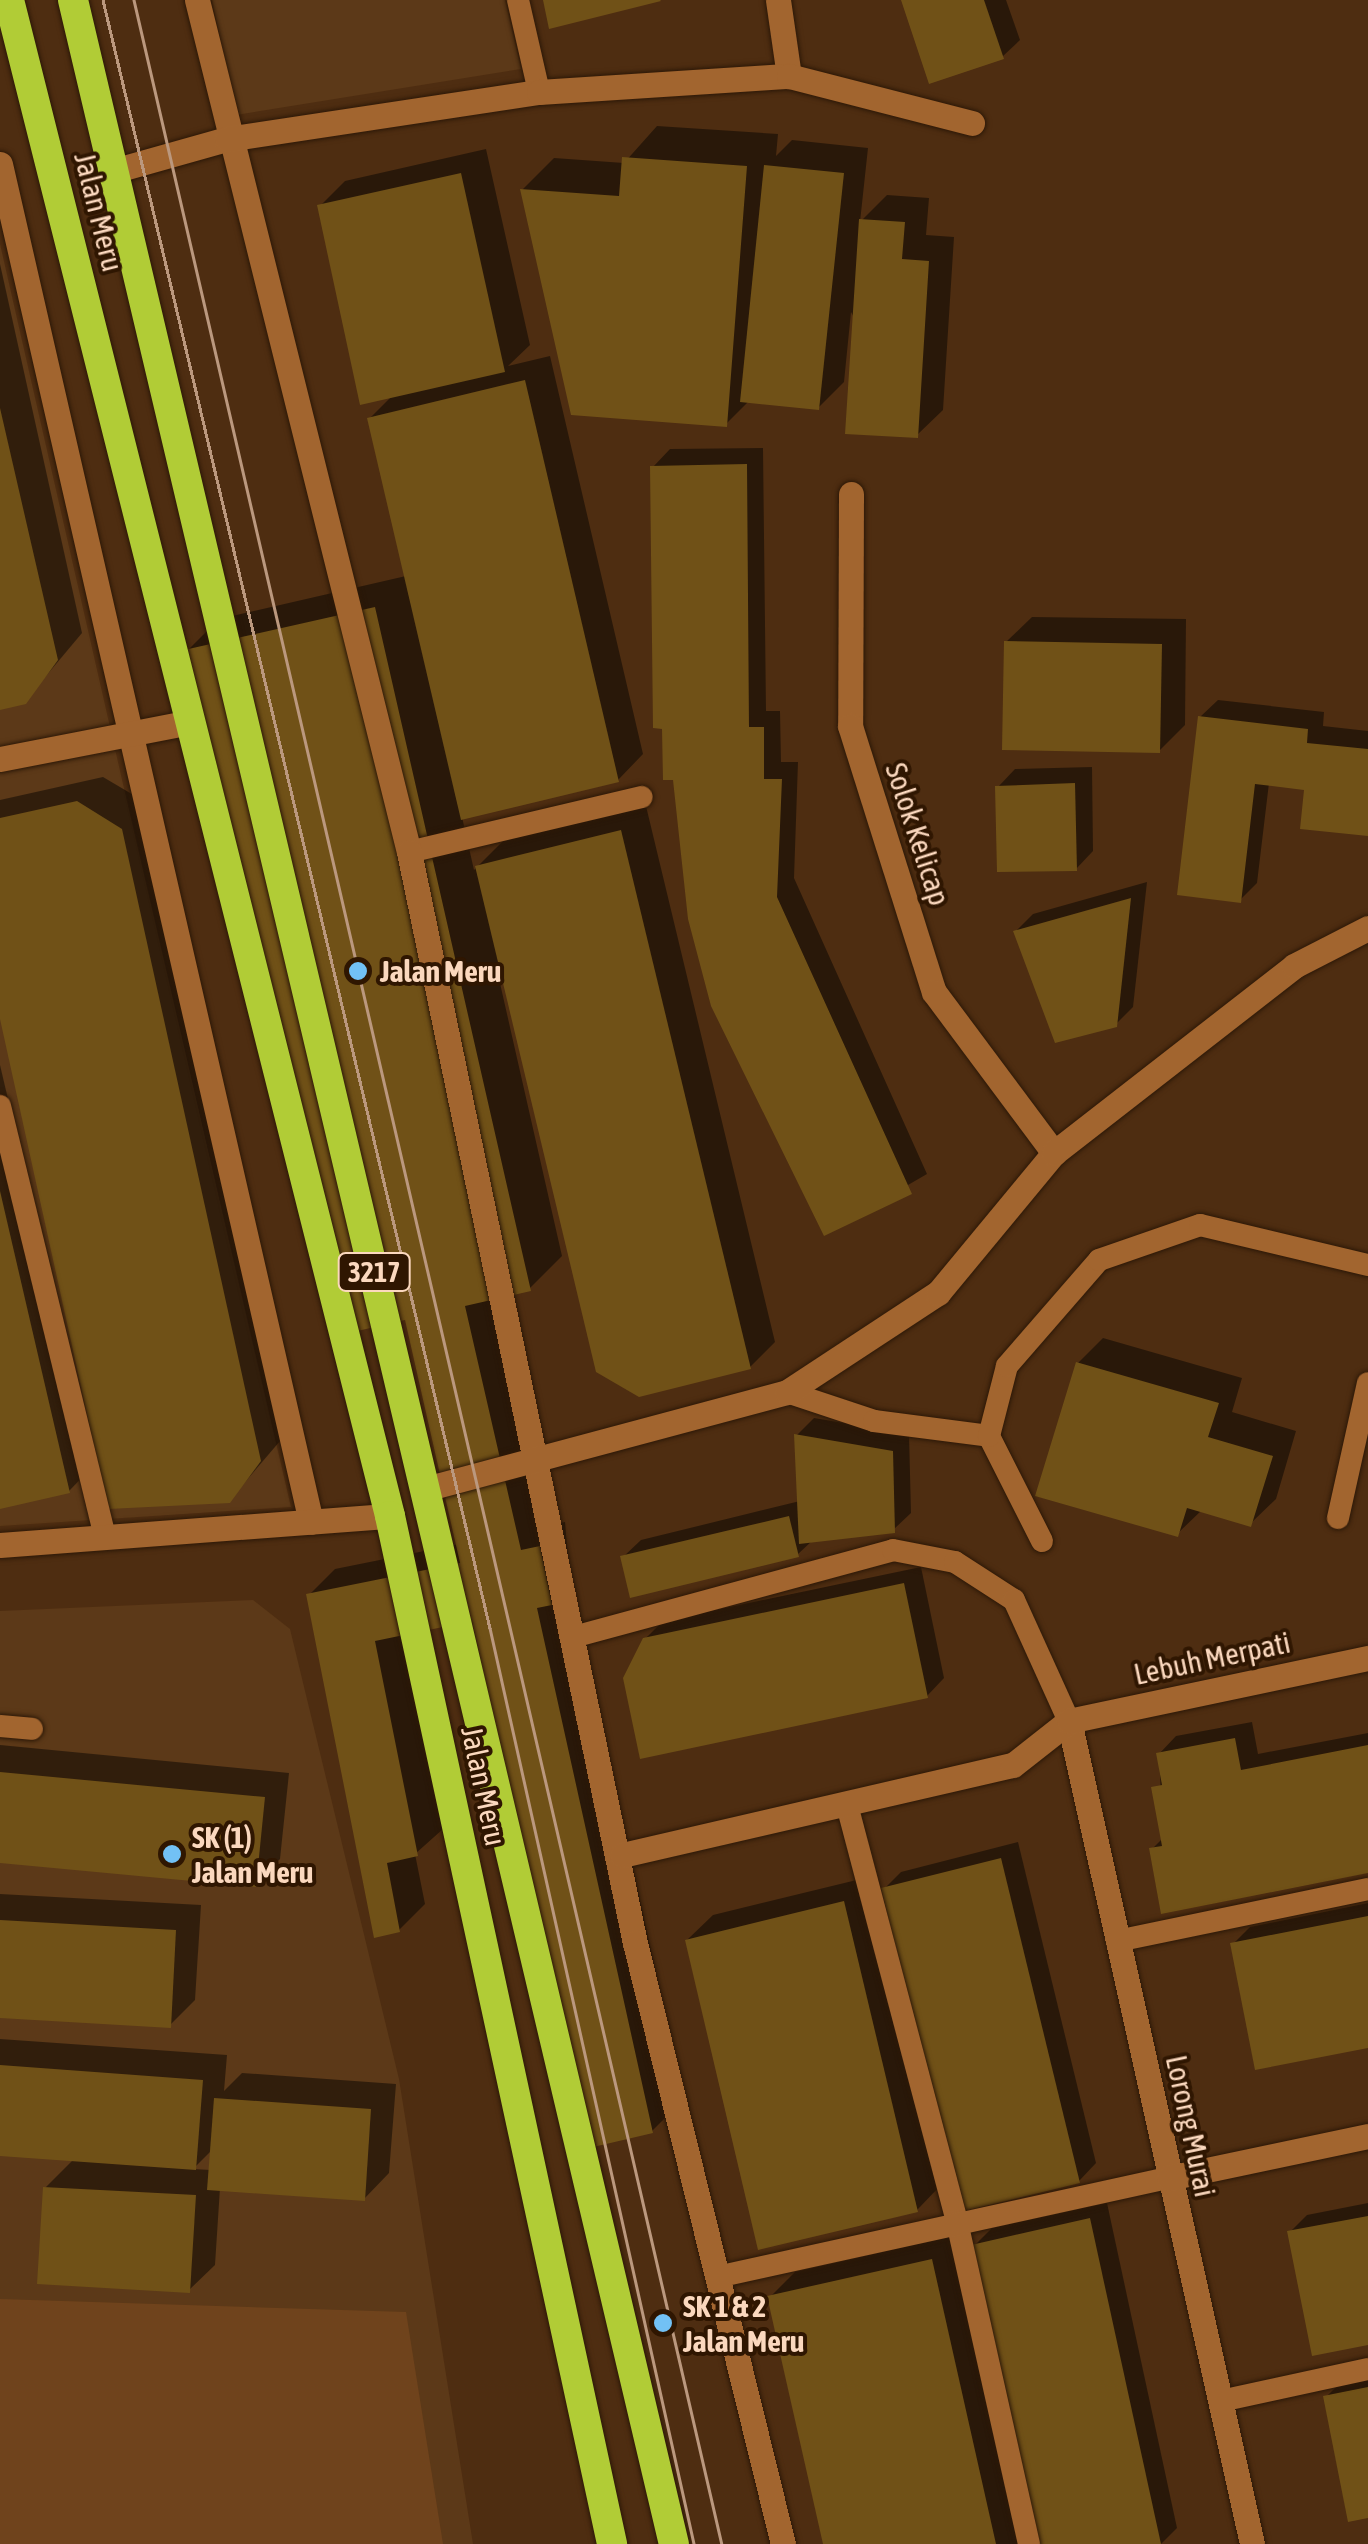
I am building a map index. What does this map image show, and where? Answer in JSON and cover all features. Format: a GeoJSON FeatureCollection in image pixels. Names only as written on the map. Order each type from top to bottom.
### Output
{"type":"FeatureCollection","features":[{"type":"Feature","properties":{"kind":"highway","name":"Jalan Meru"},"geometry":{"type":"LineString","coordinates":[[10,0],[390,1516],[612,2544]]}},
{"type":"Feature","properties":{"kind":"highway","name":"Jalan Meru"},"geometry":{"type":"LineString","coordinates":[[72,0],[674,2544]]}},
{"type":"Feature","properties":{"kind":"street"},"geometry":{"type":"LineString","coordinates":[[197,0],[227,139],[409,852],[542,1464],[622,1855],[635,1943],[722,2276],[783,2544]]}},
{"type":"Feature","properties":{"kind":"street"},"geometry":{"type":"LineString","coordinates":[[778,0],[788,76]]}},
{"type":"Feature","properties":{"kind":"street"},"geometry":{"type":"LineString","coordinates":[[113,171],[227,139],[539,92],[788,76],[972,123]]}},
{"type":"Feature","properties":{"kind":"street"},"geometry":{"type":"LineString","coordinates":[[0,164],[311,1522]]}},
{"type":"Feature","properties":{"kind":"street","name":"Solok Kelicap"},"geometry":{"type":"LineString","coordinates":[[850,494],[850,726],[934,992],[1054,1153]]}},
{"type":"Feature","properties":{"kind":"street"},"geometry":{"type":"LineString","coordinates":[[0,760],[190,722]]}},
{"type":"Feature","properties":{"kind":"street"},"geometry":{"type":"LineString","coordinates":[[425,1490],[542,1464],[787,1392],[938,1293],[1054,1153],[1294,966],[1368,928]]}},
{"type":"Feature","properties":{"kind":"street"},"geometry":{"type":"LineString","coordinates":[[0,1545],[390,1516]]}},
{"type":"Feature","properties":{"kind":"street","name":"Lebuh Merpati"},"geometry":{"type":"LineString","coordinates":[[1069,1721],[1368,1658]]}},
{"type":"Feature","properties":{"kind":"street"},"geometry":{"type":"LineString","coordinates":[[622,1855],[1013,1766],[1069,1721]]}},
{"type":"Feature","properties":{"kind":"street","name":"Lorong Murai"},"geometry":{"type":"LineString","coordinates":[[1069,1721],[1252,2544]]}},
{"type":"Feature","properties":{"kind":"street"},"geometry":{"type":"LineString","coordinates":[[1170,2178],[1368,2136]]}},
{"type":"Feature","properties":{"kind":"lane"},"geometry":{"type":"LineString","coordinates":[[518,0],[539,92]]}},
{"type":"Feature","properties":{"kind":"lane"},"geometry":{"type":"LineString","coordinates":[[409,852],[642,796]]}},
{"type":"Feature","properties":{"kind":"lane"},"geometry":{"type":"LineString","coordinates":[[0,1106],[105,1537]]}},
{"type":"Feature","properties":{"kind":"lane"},"geometry":{"type":"LineString","coordinates":[[1042,1541],[989,1436],[1007,1366],[1099,1260],[1200,1225],[1368,1265]]}},
{"type":"Feature","properties":{"kind":"lane"},"geometry":{"type":"LineString","coordinates":[[1338,1518],[1368,1382]]}},
{"type":"Feature","properties":{"kind":"lane"},"geometry":{"type":"LineString","coordinates":[[787,1392],[874,1421],[989,1436]]}},
{"type":"Feature","properties":{"kind":"lane"},"geometry":{"type":"LineString","coordinates":[[577,1636],[893,1550],[954,1562],[1014,1600],[1069,1721]]}},
{"type":"Feature","properties":{"kind":"lane"},"geometry":{"type":"LineString","coordinates":[[0,1726],[32,1729]]}},
{"type":"Feature","properties":{"kind":"lane"},"geometry":{"type":"LineString","coordinates":[[846,1805],[957,2222],[1029,2544]]}},
{"type":"Feature","properties":{"kind":"lane"},"geometry":{"type":"LineString","coordinates":[[1118,1940],[1368,1889]]}},
{"type":"Feature","properties":{"kind":"lane"},"geometry":{"type":"LineString","coordinates":[[722,2276],[1170,2178]]}},
{"type":"Feature","properties":{"kind":"lane"},"geometry":{"type":"LineString","coordinates":[[1221,2401],[1368,2370]]}},
{"type":"Feature","properties":{"kind":"shaded area"},"geometry":{"type":"Polygon","coordinates":[[[212,0],[505,0],[521,69],[236,115],[212,0]]]}},
{"type":"Feature","properties":{"kind":"shaded area"},"geometry":{"type":"Polygon","coordinates":[[[0,244],[123,784],[291,1507],[0,1526],[0,244]]]}},
{"type":"Feature","properties":{"kind":"shaded area","name":"SK (1) Jalan Meru"},"geometry":{"type":"Polygon","coordinates":[[[253,1600],[290,1629],[399,2079],[473,2544],[0,2544],[0,1611],[253,1600]]]}},
{"type":"Feature","properties":{"kind":"shaded area"},"geometry":{"type":"Polygon","coordinates":[[[0,2299],[406,2312],[443,2544],[0,2544],[0,2299]]]}},
{"type":"Feature","properties":{"kind":"building"},"geometry":{"type":"Polygon","coordinates":[[[543,0],[660,0],[661,1],[549,29],[543,0]]]}},
{"type":"Feature","properties":{"kind":"building"},"geometry":{"type":"Polygon","coordinates":[[[901,0],[984,0],[1004,59],[929,84],[901,0]]]}},
{"type":"Feature","properties":{"kind":"building"},"geometry":{"type":"Polygon","coordinates":[[[622,157],[747,166],[727,427],[571,415],[520,189],[619,196],[622,157]]]}},
{"type":"Feature","properties":{"kind":"building"},"geometry":{"type":"Polygon","coordinates":[[[764,165],[844,173],[819,410],[740,402],[764,165]]]}},
{"type":"Feature","properties":{"kind":"building"},"geometry":{"type":"Polygon","coordinates":[[[461,173],[505,372],[360,405],[317,205],[461,173]]]}},
{"type":"Feature","properties":{"kind":"building"},"geometry":{"type":"Polygon","coordinates":[[[859,219],[905,222],[902,259],[929,261],[918,438],[845,434],[859,219]]]}},
{"type":"Feature","properties":{"kind":"building"},"geometry":{"type":"Polygon","coordinates":[[[525,380],[619,782],[461,820],[367,418],[525,380]]]}},
{"type":"Feature","properties":{"kind":"building"},"geometry":{"type":"Polygon","coordinates":[[[0,408],[58,660],[26,704],[0,710],[0,408]]]}},
{"type":"Feature","properties":{"kind":"building"},"geometry":{"type":"Polygon","coordinates":[[[747,464],[749,727],[764,727],[764,779],[782,779],[777,897],[912,1194],[824,1236],[711,1006],[688,919],[673,780],[663,780],[662,729],[653,728],[650,466],[747,464]]]}},
{"type":"Feature","properties":{"kind":"building","name":"Jalan Meru"},"geometry":{"type":"Polygon","coordinates":[[[375,607],[531,1291],[465,1306],[521,1550],[540,1546],[552,1605],[537,1608],[653,2133],[589,2148],[472,1621],[375,1641],[418,1856],[387,1863],[400,1932],[374,1938],[306,1594],[460,1563],[405,1320],[340,1335],[184,650],[375,607]]]}},
{"type":"Feature","properties":{"kind":"building"},"geometry":{"type":"Polygon","coordinates":[[[1004,641],[1162,644],[1160,753],[1002,750],[1004,641]]]}},
{"type":"Feature","properties":{"kind":"building"},"geometry":{"type":"Polygon","coordinates":[[[1198,716],[1308,729],[1307,743],[1368,749],[1368,836],[1300,829],[1304,790],[1255,784],[1241,903],[1177,895],[1198,716]]]}},
{"type":"Feature","properties":{"kind":"building"},"geometry":{"type":"Polygon","coordinates":[[[1075,783],[1077,871],[997,872],[995,786],[1075,783]]]}},
{"type":"Feature","properties":{"kind":"building"},"geometry":{"type":"Polygon","coordinates":[[[77,801],[122,829],[261,1461],[230,1503],[108,1509],[0,1019],[0,818],[77,801]]]}},
{"type":"Feature","properties":{"kind":"building"},"geometry":{"type":"Polygon","coordinates":[[[621,830],[751,1369],[639,1397],[596,1372],[475,866],[621,830]]]}},
{"type":"Feature","properties":{"kind":"building"},"geometry":{"type":"Polygon","coordinates":[[[1131,898],[1117,1027],[1055,1043],[1013,931],[1131,898]]]}},
{"type":"Feature","properties":{"kind":"building"},"geometry":{"type":"Polygon","coordinates":[[[0,1191],[70,1493],[0,1509],[0,1191]]]}},
{"type":"Feature","properties":{"kind":"building"},"geometry":{"type":"Polygon","coordinates":[[[1076,1362],[1219,1403],[1208,1437],[1273,1456],[1251,1527],[1187,1508],[1178,1537],[1035,1496],[1076,1362]]]}},
{"type":"Feature","properties":{"kind":"building"},"geometry":{"type":"Polygon","coordinates":[[[794,1434],[893,1451],[895,1533],[799,1544],[794,1434]]]}},
{"type":"Feature","properties":{"kind":"building"},"geometry":{"type":"Polygon","coordinates":[[[789,1516],[799,1557],[630,1598],[620,1556],[789,1516]]]}},
{"type":"Feature","properties":{"kind":"building"},"geometry":{"type":"Polygon","coordinates":[[[904,1583],[928,1698],[640,1759],[623,1678],[643,1638],[904,1583]]]}},
{"type":"Feature","properties":{"kind":"building"},"geometry":{"type":"Polygon","coordinates":[[[1235,1738],[1241,1770],[1368,1745],[1368,1873],[1161,1914],[1149,1848],[1162,1846],[1151,1787],[1162,1785],[1156,1753],[1235,1738]]]}},
{"type":"Feature","properties":{"kind":"building"},"geometry":{"type":"Polygon","coordinates":[[[0,1772],[265,1797],[256,1887],[0,1863],[0,1772]]]}},
{"type":"Feature","properties":{"kind":"building"},"geometry":{"type":"Polygon","coordinates":[[[1001,1858],[1080,2183],[960,2212],[881,1888],[1001,1858]]]}},
{"type":"Feature","properties":{"kind":"building"},"geometry":{"type":"Polygon","coordinates":[[[844,1901],[918,2212],[758,2250],[685,1940],[844,1901]]]}},
{"type":"Feature","properties":{"kind":"building"},"geometry":{"type":"Polygon","coordinates":[[[1368,1916],[1368,2048],[1255,2070],[1230,1943],[1368,1916]]]}},
{"type":"Feature","properties":{"kind":"building"},"geometry":{"type":"Polygon","coordinates":[[[0,1920],[176,1930],[171,2028],[0,2018],[0,1920]]]}},
{"type":"Feature","properties":{"kind":"building"},"geometry":{"type":"Polygon","coordinates":[[[0,2065],[203,2080],[196,2170],[0,2156],[0,2065]]]}},
{"type":"Feature","properties":{"kind":"building"},"geometry":{"type":"Polygon","coordinates":[[[214,2098],[371,2109],[365,2201],[207,2190],[214,2098]]]}},
{"type":"Feature","properties":{"kind":"building"},"geometry":{"type":"Polygon","coordinates":[[[43,2187],[196,2195],[190,2293],[37,2284],[43,2187]]]}},
{"type":"Feature","properties":{"kind":"building"},"geometry":{"type":"Polygon","coordinates":[[[1368,2216],[1368,2345],[1312,2356],[1287,2231],[1368,2216]]]}},
{"type":"Feature","properties":{"kind":"building"},"geometry":{"type":"Polygon","coordinates":[[[1090,2218],[1161,2544],[1036,2544],[971,2245],[1090,2218]]]}},
{"type":"Feature","properties":{"kind":"building"},"geometry":{"type":"Polygon","coordinates":[[[932,2259],[996,2544],[823,2544],[767,2296],[932,2259]]]}},
{"type":"Feature","properties":{"kind":"building"},"geometry":{"type":"Polygon","coordinates":[[[1368,2387],[1368,2518],[1348,2522],[1323,2396],[1368,2387]]]}},
{"type":"Feature","properties":{"kind":"tram line"},"geometry":{"type":"LineString","coordinates":[[103,0],[490,1628],[694,2544]]}},
{"type":"Feature","properties":{"kind":"tram line"},"geometry":{"type":"LineString","coordinates":[[134,0],[722,2544]]}},
{"type":"Feature","properties":{"kind":"place","name":"Jalan Meru"},"geometry":{"type":"Point","coordinates":[358,971]}},
{"type":"Feature","properties":{"kind":"place","name":"SK (1) Jalan Meru"},"geometry":{"type":"Point","coordinates":[172,1854]}},
{"type":"Feature","properties":{"kind":"place","name":"SK 1 & 2 Jalan Meru"},"geometry":{"type":"Point","coordinates":[663,2323]}}]}
